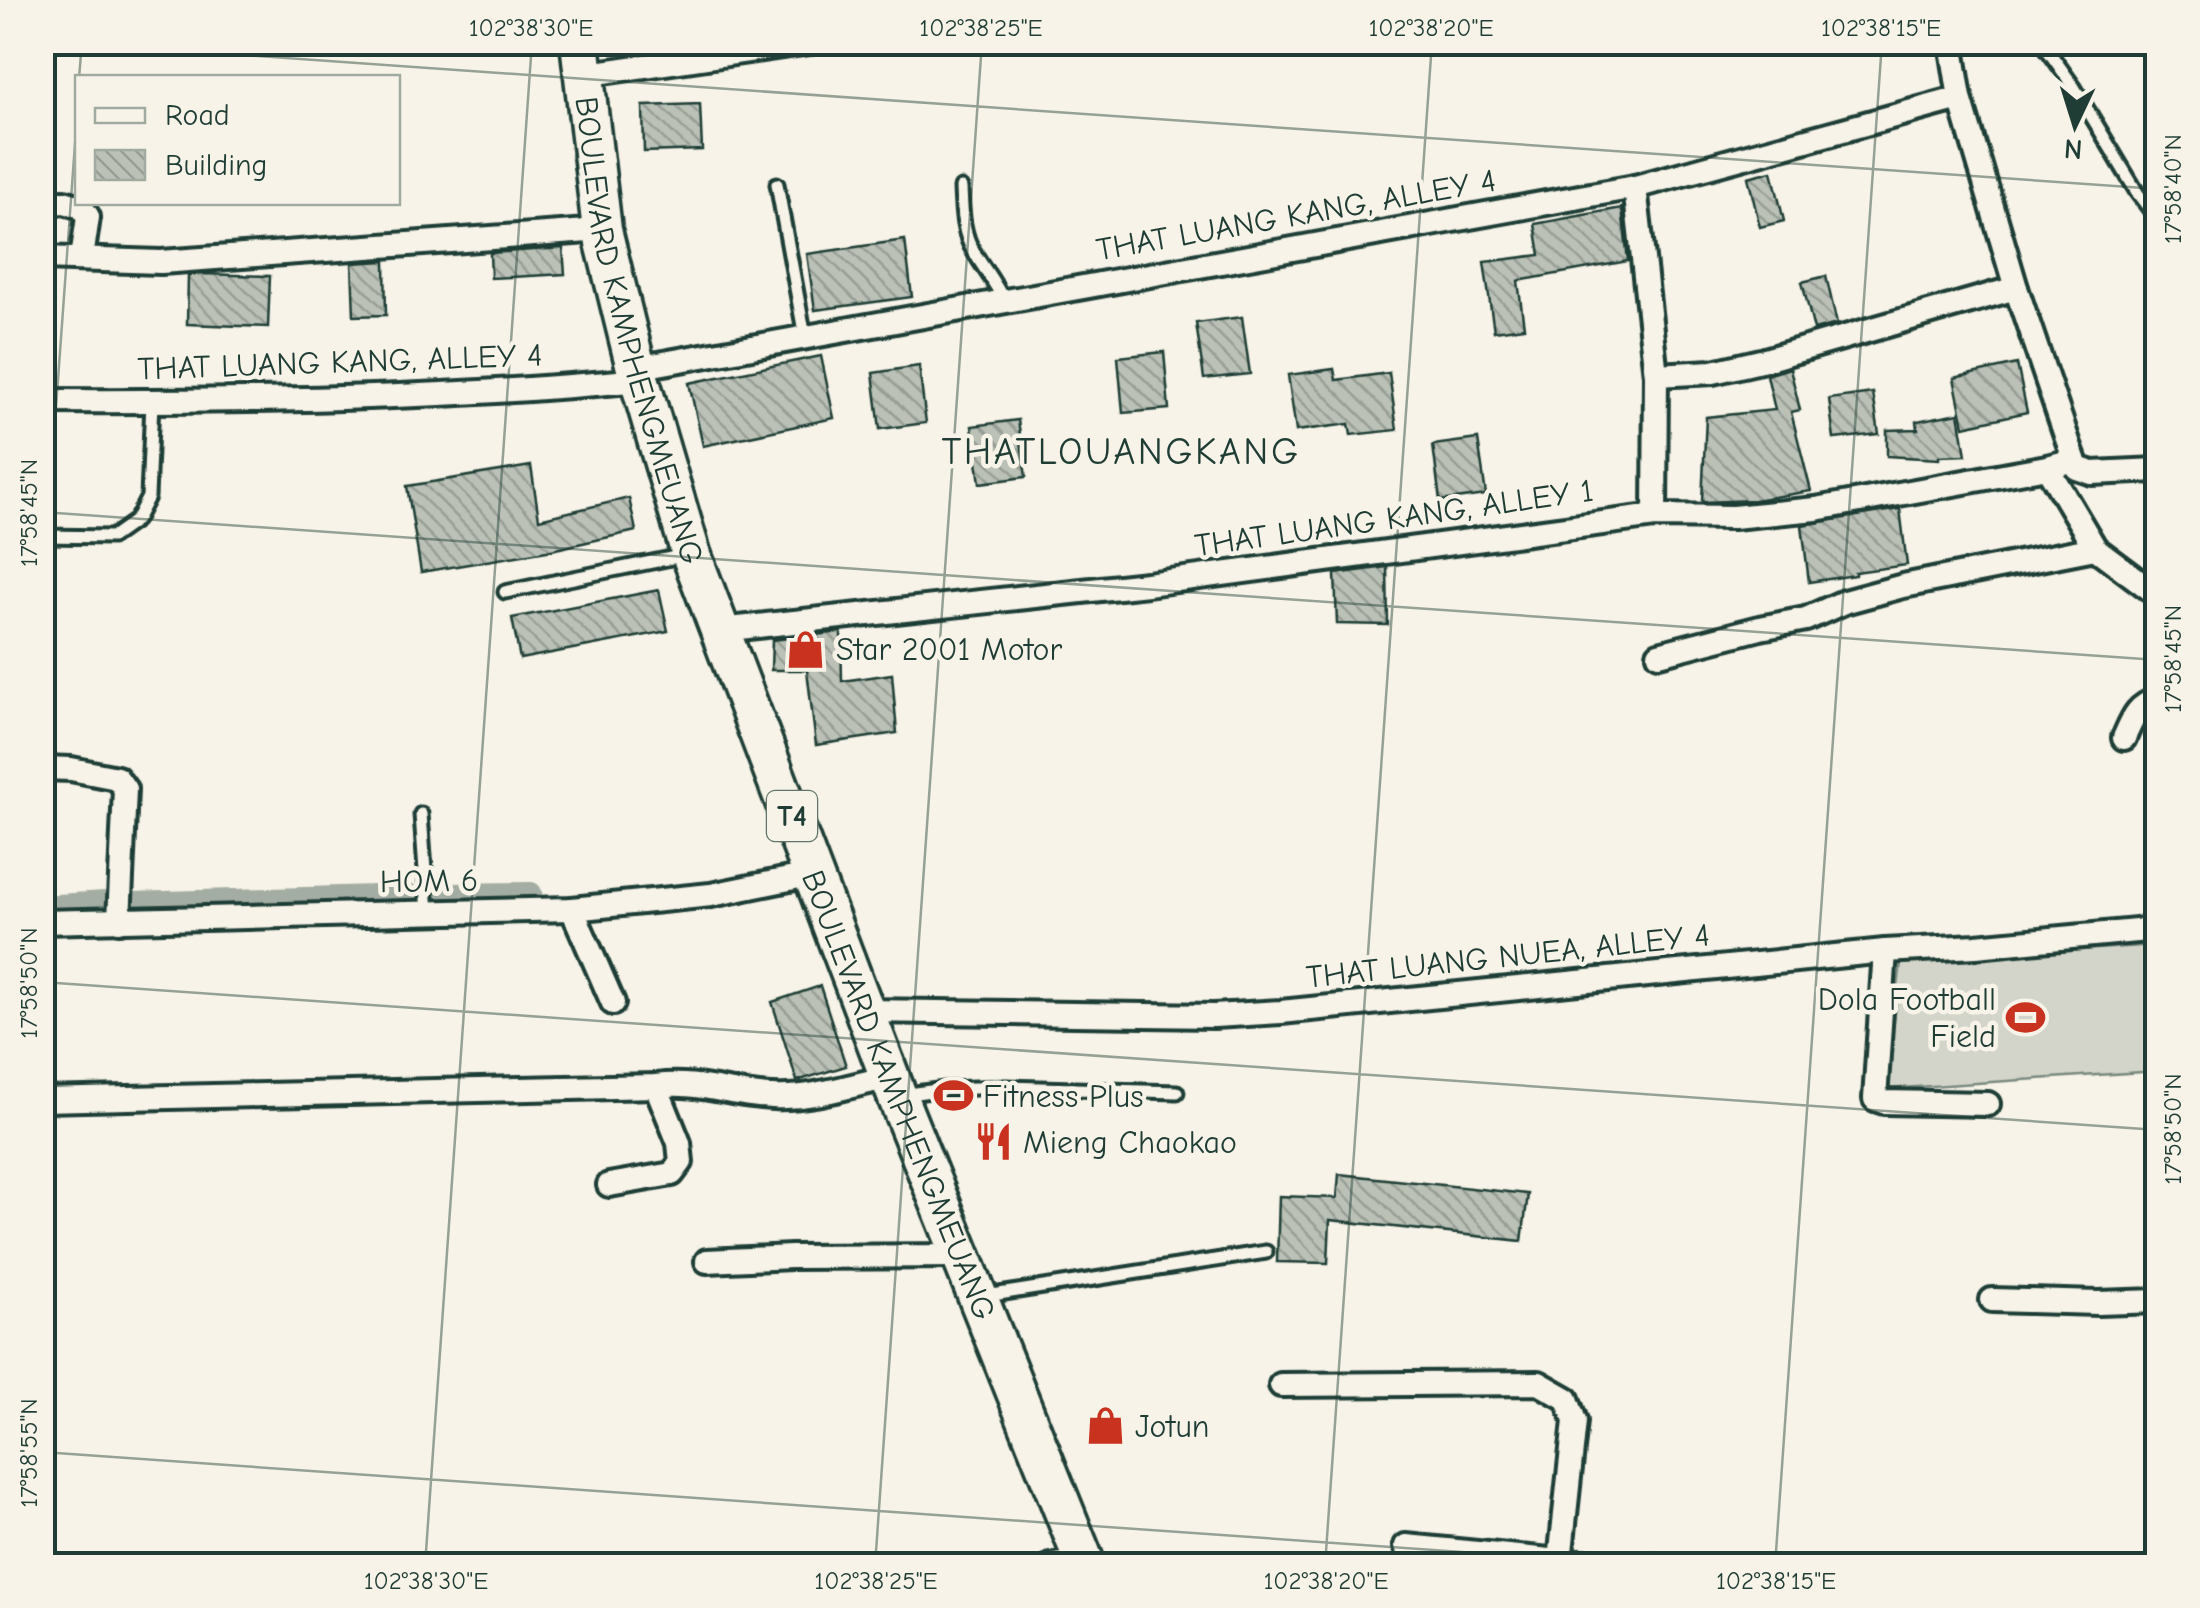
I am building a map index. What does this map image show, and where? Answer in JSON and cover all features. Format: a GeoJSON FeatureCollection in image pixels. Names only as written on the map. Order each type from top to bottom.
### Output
{"type":"FeatureCollection","features":[{"type":"Feature","properties":{"kind":"main road","name":"BOULEVARD KAMPHENGMEUANG"},"geometry":{"type":"LineString","coordinates":[[581,58],[602,230],[638,374],[690,554],[976,1298],[1073,1564]]}},
{"type":"Feature","properties":{"kind":"street"},"geometry":{"type":"LineString","coordinates":[[581,58],[810,42]]}},
{"type":"Feature","properties":{"kind":"street"},"geometry":{"type":"LineString","coordinates":[[1950,42],[1960,98],[2016,288],[2077,468],[2092,473],[2158,470]]}},
{"type":"Feature","properties":{"kind":"street","name":"THAT LUANG KANG, ALLEY 4"},"geometry":{"type":"LineString","coordinates":[[42,402],[526,391],[638,374],[805,337],[1635,187],[1960,98]]}},
{"type":"Feature","properties":{"kind":"street"},"geometry":{"type":"LineString","coordinates":[[1635,187],[1656,375],[1655,516]]}},
{"type":"Feature","properties":{"kind":"street"},"geometry":{"type":"LineString","coordinates":[[42,203],[75,204]]}},
{"type":"Feature","properties":{"kind":"street"},"geometry":{"type":"LineString","coordinates":[[78,205],[88,217],[82,258]]}},
{"type":"Feature","properties":{"kind":"street"},"geometry":{"type":"LineString","coordinates":[[42,258],[161,262],[602,230]]}},
{"type":"Feature","properties":{"kind":"street"},"geometry":{"type":"LineString","coordinates":[[1656,375],[1713,372],[1765,360],[2016,288]]}},
{"type":"Feature","properties":{"kind":"street","name":"THAT LUANG KANG, ALLEY 1"},"geometry":{"type":"LineString","coordinates":[[720,630],[1146,584],[1655,516],[1732,517],[1816,509],[2074,460]]}},
{"type":"Feature","properties":{"kind":"street"},"geometry":{"type":"LineString","coordinates":[[2047,467],[2094,548],[2158,595]]}},
{"type":"Feature","properties":{"kind":"street"},"geometry":{"type":"LineString","coordinates":[[1660,654],[1806,619],[1844,602],[1903,586],[2094,548]]}},
{"type":"Feature","properties":{"kind":"street"},"geometry":{"type":"LineString","coordinates":[[2124,738],[2144,704],[2158,699]]}},
{"type":"Feature","properties":{"kind":"street"},"geometry":{"type":"LineString","coordinates":[[42,768],[116,778],[124,789],[119,921]]}},
{"type":"Feature","properties":{"kind":"street","name":"HOM 6"},"geometry":{"type":"LineString","coordinates":[[42,922],[572,910],[711,895],[814,874]]}},
{"type":"Feature","properties":{"kind":"street"},"geometry":{"type":"LineString","coordinates":[[572,910],[613,1004]]}},
{"type":"Feature","properties":{"kind":"street","name":"THAT LUANG NUEA, ALLEY 4"},"geometry":{"type":"LineString","coordinates":[[864,1010],[1214,1016],[1281,1012],[1884,951],[2158,928]]}},
{"type":"Feature","properties":{"kind":"street"},"geometry":{"type":"LineString","coordinates":[[1884,951],[1875,1099],[1988,1104]]}},
{"type":"Feature","properties":{"kind":"street"},"geometry":{"type":"LineString","coordinates":[[42,1100],[696,1084],[779,1098],[893,1087]]}},
{"type":"Feature","properties":{"kind":"street"},"geometry":{"type":"LineString","coordinates":[[610,1185],[672,1174],[681,1162],[679,1143],[656,1086]]}},
{"type":"Feature","properties":{"kind":"street"},"geometry":{"type":"LineString","coordinates":[[707,1261],[960,1256]]}},
{"type":"Feature","properties":{"kind":"street"},"geometry":{"type":"LineString","coordinates":[[1992,1300],[2158,1301]]}},
{"type":"Feature","properties":{"kind":"street"},"geometry":{"type":"LineString","coordinates":[[1281,1385],[1539,1384],[1566,1398],[1575,1422],[1560,1561]]}},
{"type":"Feature","properties":{"kind":"street"},"geometry":{"type":"LineString","coordinates":[[1406,1546],[1655,1566]]}},
{"type":"Feature","properties":{"kind":"lane"},"geometry":{"type":"LineString","coordinates":[[2042,42],[2158,220]]}},
{"type":"Feature","properties":{"kind":"lane"},"geometry":{"type":"LineString","coordinates":[[777,184],[805,337]]}},
{"type":"Feature","properties":{"kind":"lane"},"geometry":{"type":"LineString","coordinates":[[961,188],[967,236],[1004,301]]}},
{"type":"Feature","properties":{"kind":"lane"},"geometry":{"type":"LineString","coordinates":[[42,536],[112,538],[136,520],[148,496],[152,402]]}},
{"type":"Feature","properties":{"kind":"lane"},"geometry":{"type":"LineString","coordinates":[[506,592],[690,554]]}},
{"type":"Feature","properties":{"kind":"lane"},"geometry":{"type":"LineString","coordinates":[[420,814],[428,913]]}},
{"type":"Feature","properties":{"kind":"lane"},"geometry":{"type":"LineString","coordinates":[[893,1087],[1176,1092]]}},
{"type":"Feature","properties":{"kind":"lane"},"geometry":{"type":"LineString","coordinates":[[976,1298],[1266,1252]]}},
{"type":"Feature","properties":{"kind":"shaded area","name":"Dola Football Field"},"geometry":{"type":"Polygon","coordinates":[[[2157,945],[2157,1071],[1886,1089],[1901,962],[2157,945]]]}},
{"type":"Feature","properties":{"kind":"building"},"geometry":{"type":"Polygon","coordinates":[[[700,104],[702,150],[644,152],[643,106],[700,104]]]}},
{"type":"Feature","properties":{"kind":"building"},"geometry":{"type":"Polygon","coordinates":[[[1772,171],[1784,221],[1760,227],[1748,177],[1772,171]]]}},
{"type":"Feature","properties":{"kind":"building"},"geometry":{"type":"Polygon","coordinates":[[[1622,208],[1628,261],[1518,281],[1524,327],[1494,331],[1484,262],[1540,255],[1535,224],[1622,208]]]}},
{"type":"Feature","properties":{"kind":"building"},"geometry":{"type":"Polygon","coordinates":[[[905,240],[912,297],[815,310],[807,254],[905,240]]]}},
{"type":"Feature","properties":{"kind":"building"},"geometry":{"type":"Polygon","coordinates":[[[563,248],[565,274],[491,278],[490,253],[563,248]]]}},
{"type":"Feature","properties":{"kind":"building"},"geometry":{"type":"Polygon","coordinates":[[[385,261],[386,315],[354,316],[352,263],[385,261]]]}},
{"type":"Feature","properties":{"kind":"building"},"geometry":{"type":"Polygon","coordinates":[[[188,275],[270,276],[268,327],[187,324],[188,275]]]}},
{"type":"Feature","properties":{"kind":"building"},"geometry":{"type":"Polygon","coordinates":[[[1826,276],[1837,324],[1814,330],[1802,282],[1826,276]]]}},
{"type":"Feature","properties":{"kind":"building"},"geometry":{"type":"Polygon","coordinates":[[[1242,317],[1250,374],[1204,379],[1196,323],[1242,317]]]}},
{"type":"Feature","properties":{"kind":"building"},"geometry":{"type":"Polygon","coordinates":[[[1164,352],[1169,409],[1123,413],[1118,357],[1164,352]]]}},
{"type":"Feature","properties":{"kind":"building"},"geometry":{"type":"Polygon","coordinates":[[[821,356],[834,418],[703,446],[689,383],[821,356]]]}},
{"type":"Feature","properties":{"kind":"building"},"geometry":{"type":"Polygon","coordinates":[[[2017,364],[2027,412],[1964,426],[1954,378],[2017,364]]]}},
{"type":"Feature","properties":{"kind":"building"},"geometry":{"type":"Polygon","coordinates":[[[919,366],[926,423],[880,429],[873,373],[919,366]]]}},
{"type":"Feature","properties":{"kind":"building"},"geometry":{"type":"Polygon","coordinates":[[[1790,368],[1800,410],[1791,412],[1811,491],[1754,500],[1702,502],[1706,417],[1775,410],[1767,375],[1790,368]]]}},
{"type":"Feature","properties":{"kind":"building"},"geometry":{"type":"Polygon","coordinates":[[[1334,369],[1336,380],[1389,373],[1397,430],[1351,435],[1349,424],[1296,431],[1288,375],[1334,369]]]}},
{"type":"Feature","properties":{"kind":"building"},"geometry":{"type":"Polygon","coordinates":[[[1873,393],[1879,434],[1834,439],[1829,399],[1873,393]]]}},
{"type":"Feature","properties":{"kind":"building"},"geometry":{"type":"Polygon","coordinates":[[[1959,413],[1966,455],[1939,459],[1887,456],[1887,430],[1918,429],[1917,421],[1959,413]]]}},
{"type":"Feature","properties":{"kind":"building"},"geometry":{"type":"Polygon","coordinates":[[[1018,420],[1026,477],[980,483],[972,426],[1018,420]]]}},
{"type":"Feature","properties":{"kind":"building"},"geometry":{"type":"Polygon","coordinates":[[[1478,439],[1486,495],[1440,501],[1433,445],[1478,439]]]}},
{"type":"Feature","properties":{"kind":"building"},"geometry":{"type":"Polygon","coordinates":[[[531,466],[539,519],[629,498],[636,531],[421,572],[407,486],[531,466]]]}},
{"type":"Feature","properties":{"kind":"building"},"geometry":{"type":"Polygon","coordinates":[[[1900,509],[1907,565],[1809,582],[1802,525],[1900,509]]]}},
{"type":"Feature","properties":{"kind":"building"},"geometry":{"type":"Polygon","coordinates":[[[1387,567],[1388,625],[1337,624],[1335,574],[1387,567]]]}},
{"type":"Feature","properties":{"kind":"building"},"geometry":{"type":"Polygon","coordinates":[[[659,590],[668,631],[520,659],[512,618],[659,590]]]}},
{"type":"Feature","properties":{"kind":"building"},"geometry":{"type":"Polygon","coordinates":[[[841,632],[842,681],[892,674],[897,733],[816,745],[807,670],[771,670],[772,640],[841,632]]]}},
{"type":"Feature","properties":{"kind":"building"},"geometry":{"type":"Polygon","coordinates":[[[820,986],[846,1066],[797,1081],[772,1002],[820,986]]]}},
{"type":"Feature","properties":{"kind":"building"},"geometry":{"type":"Polygon","coordinates":[[[1339,1174],[1528,1194],[1522,1241],[1330,1220],[1328,1263],[1277,1262],[1279,1196],[1337,1198],[1339,1174]]]}},
{"type":"Feature","properties":{"kind":"waterway"},"geometry":{"type":"LineString","coordinates":[[444,894],[531,893]]}},
{"type":"Feature","properties":{"kind":"waterway"},"geometry":{"type":"LineString","coordinates":[[131,903],[410,895]]}},
{"type":"Feature","properties":{"kind":"waterway"},"geometry":{"type":"LineString","coordinates":[[42,906],[105,902]]}},
{"type":"Feature","properties":{"kind":"place","name":"Star 2001 Motor"},"geometry":{"type":"Point","coordinates":[806,649]}},
{"type":"Feature","properties":{"kind":"place","name":"Dola Football Field"},"geometry":{"type":"Point","coordinates":[2026,1017]}},
{"type":"Feature","properties":{"kind":"place","name":"Fitness Plus"},"geometry":{"type":"Point","coordinates":[953,1096]}},
{"type":"Feature","properties":{"kind":"place","name":"Mieng Chaokao"},"geometry":{"type":"Point","coordinates":[993,1142]}},
{"type":"Feature","properties":{"kind":"place","name":"Jotun"},"geometry":{"type":"Point","coordinates":[1105,1426]}},
{"type":"Feature","properties":{"kind":"district","name":"THATLOUANGKANG"},"geometry":{"type":"Point","coordinates":[1121,452]}}]}
